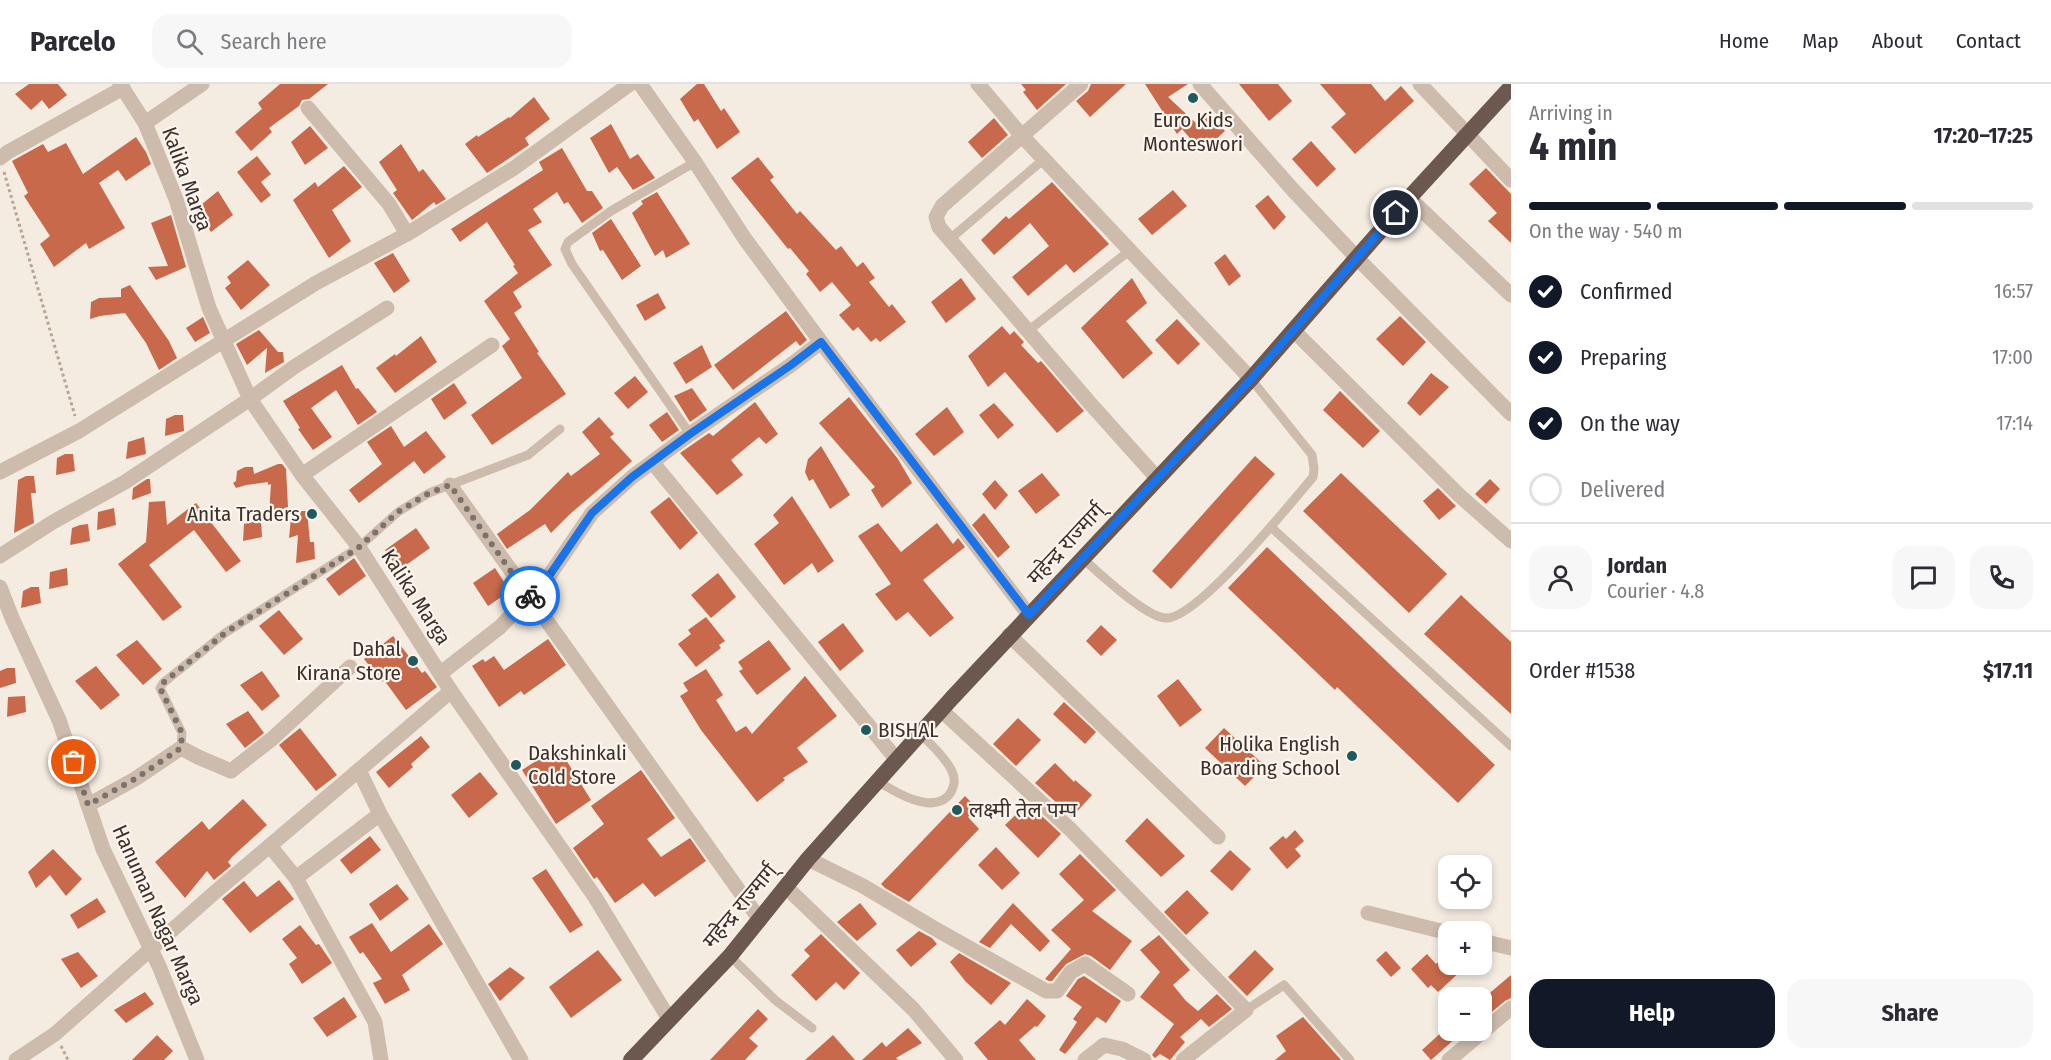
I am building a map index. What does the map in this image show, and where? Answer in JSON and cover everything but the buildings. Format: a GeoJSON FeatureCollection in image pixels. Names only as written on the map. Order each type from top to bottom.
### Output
{"type":"FeatureCollection","features":[{"type":"Feature","properties":{"kind":"highway","name":"महेन्द्र राज्मार्ग्"},"geometry":{"type":"LineString","coordinates":[[631,1060],[730,956],[808,859],[941,710],[1251,379],[1409,198],[1511,87]]}},
{"type":"Feature","properties":{"kind":"street"},"geometry":{"type":"LineString","coordinates":[[145,123],[202,84]]}},
{"type":"Feature","properties":{"kind":"street"},"geometry":{"type":"LineString","coordinates":[[0,472],[79,431],[316,284],[407,234],[514,168],[630,84]]}},
{"type":"Feature","properties":{"kind":"street"},"geometry":{"type":"LineString","coordinates":[[640,84],[745,239],[1029,615]]}},
{"type":"Feature","properties":{"kind":"street"},"geometry":{"type":"LineString","coordinates":[[978,84],[1022,136],[1251,379]]}},
{"type":"Feature","properties":{"kind":"street"},"geometry":{"type":"LineString","coordinates":[[1082,84],[942,206],[936,217],[939,226],[950,239],[1157,478]]}},
{"type":"Feature","properties":{"kind":"street"},"geometry":{"type":"LineString","coordinates":[[1200,84],[1293,190],[1357,258],[1511,414]]}},
{"type":"Feature","properties":{"kind":"street"},"geometry":{"type":"LineString","coordinates":[[1420,84],[1511,180]]}},
{"type":"Feature","properties":{"kind":"street"},"geometry":{"type":"LineString","coordinates":[[0,158],[121,86]]}},
{"type":"Feature","properties":{"kind":"street","name":"Kalika Marga"},"geometry":{"type":"LineString","coordinates":[[121,86],[145,123],[176,199],[208,308],[250,399],[302,475],[358,548],[451,691],[595,897],[669,1018]]}},
{"type":"Feature","properties":{"kind":"street"},"geometry":{"type":"LineString","coordinates":[[308,108],[389,204],[407,234]]}},
{"type":"Feature","properties":{"kind":"street"},"geometry":{"type":"LineString","coordinates":[[1409,198],[1511,296]]}},
{"type":"Feature","properties":{"kind":"street"},"geometry":{"type":"LineString","coordinates":[[0,556],[53,522],[125,482],[294,367],[387,308]]}},
{"type":"Feature","properties":{"kind":"street"},"geometry":{"type":"LineString","coordinates":[[1293,330],[1460,496],[1511,541]]}},
{"type":"Feature","properties":{"kind":"street"},"geometry":{"type":"LineString","coordinates":[[441,673],[500,627],[549,576],[592,513],[632,477],[821,342]]}},
{"type":"Feature","properties":{"kind":"street"},"geometry":{"type":"LineString","coordinates":[[302,475],[492,345]]}},
{"type":"Feature","properties":{"kind":"street"},"geometry":{"type":"LineString","coordinates":[[653,463],[897,760]]}},
{"type":"Feature","properties":{"kind":"street"},"geometry":{"type":"LineString","coordinates":[[450,485],[760,920]]}},
{"type":"Feature","properties":{"kind":"street","name":"Hanuman Nagar Marga"},"geometry":{"type":"LineString","coordinates":[[0,587],[59,720],[103,849],[152,949],[197,1060]]}},
{"type":"Feature","properties":{"kind":"street"},"geometry":{"type":"LineString","coordinates":[[1009,635],[1218,837]]}},
{"type":"Feature","properties":{"kind":"street"},"geometry":{"type":"LineString","coordinates":[[88,805],[135,779],[181,748],[231,771],[273,738],[350,667]]}},
{"type":"Feature","properties":{"kind":"street"},"geometry":{"type":"LineString","coordinates":[[16,1060],[55,1034],[214,892],[451,691]]}},
{"type":"Feature","properties":{"kind":"street"},"geometry":{"type":"LineString","coordinates":[[941,710],[1070,829],[1246,1010],[1184,1060]]}},
{"type":"Feature","properties":{"kind":"street"},"geometry":{"type":"LineString","coordinates":[[359,770],[380,814],[521,1060]]}},
{"type":"Feature","properties":{"kind":"street"},"geometry":{"type":"LineString","coordinates":[[296,878],[380,814]]}},
{"type":"Feature","properties":{"kind":"street"},"geometry":{"type":"LineString","coordinates":[[270,846],[296,878],[346,966],[375,1022],[381,1060]]}},
{"type":"Feature","properties":{"kind":"street"},"geometry":{"type":"LineString","coordinates":[[808,859],[863,886],[1046,991],[1057,991],[1071,972],[1085,964],[1128,994]]}},
{"type":"Feature","properties":{"kind":"street"},"geometry":{"type":"LineString","coordinates":[[786,887],[914,1010],[956,1060]]}},
{"type":"Feature","properties":{"kind":"street"},"geometry":{"type":"LineString","coordinates":[[1368,913],[1438,930]]}},
{"type":"Feature","properties":{"kind":"street"},"geometry":{"type":"LineString","coordinates":[[1492,943],[1511,948]]}},
{"type":"Feature","properties":{"kind":"street"},"geometry":{"type":"LineString","coordinates":[[1449,1060],[1511,1008]]}},
{"type":"Feature","properties":{"kind":"street"},"geometry":{"type":"LineString","coordinates":[[1085,1060],[1104,1045],[1122,1049],[1144,1060]]}},
{"type":"Feature","properties":{"kind":"lane"},"geometry":{"type":"LineString","coordinates":[[950,239],[1044,159]]}},
{"type":"Feature","properties":{"kind":"lane"},"geometry":{"type":"LineString","coordinates":[[690,434],[572,264],[565,249],[568,242],[611,210],[695,162]]}},
{"type":"Feature","properties":{"kind":"lane"},"geometry":{"type":"LineString","coordinates":[[1028,331],[1129,251]]}},
{"type":"Feature","properties":{"kind":"lane"},"geometry":{"type":"LineString","coordinates":[[1083,559],[1136,603],[1158,616],[1174,617],[1198,601],[1234,567],[1313,477],[1314,469],[1312,455],[1251,379]]}},
{"type":"Feature","properties":{"kind":"lane"},"geometry":{"type":"LineString","coordinates":[[181,748],[182,733],[160,688],[163,683],[225,633],[358,548],[398,512],[429,493],[528,455],[560,429]]}},
{"type":"Feature","properties":{"kind":"lane"},"geometry":{"type":"LineString","coordinates":[[1271,527],[1511,746]]}},
{"type":"Feature","properties":{"kind":"lane"},"geometry":{"type":"LineString","coordinates":[[879,782],[900,795],[922,802],[946,798],[951,791],[953,775],[940,754],[920,734]]}},
{"type":"Feature","properties":{"kind":"lane"},"geometry":{"type":"LineString","coordinates":[[730,956],[775,1000],[812,1028]]}},
{"type":"Feature","properties":{"kind":"lane"},"geometry":{"type":"LineString","coordinates":[[1246,1010],[1284,985],[1350,1060]]}},
{"type":"Feature","properties":{"kind":"path"},"geometry":{"type":"LineString","coordinates":[[0,158],[79,431]]}},
{"type":"Feature","properties":{"kind":"way so far"},"geometry":{"type":"LineString","coordinates":[[74,762],[88,805],[135,779],[181,748],[182,733],[160,688],[163,683],[225,633],[358,548],[398,512],[429,493],[450,485],[530,596]]}},
{"type":"Feature","properties":{"kind":"place","name":"Euro Kids Monteswori"},"geometry":{"type":"Point","coordinates":[1193,98]}},
{"type":"Feature","properties":{"kind":"place","name":"Anita Traders"},"geometry":{"type":"Point","coordinates":[312,514]}},
{"type":"Feature","properties":{"kind":"place","name":"Dahal Kirana Store"},"geometry":{"type":"Point","coordinates":[413,661]}},
{"type":"Feature","properties":{"kind":"place","name":"BISHAL"},"geometry":{"type":"Point","coordinates":[866,730]}},
{"type":"Feature","properties":{"kind":"place","name":"Holika English Boarding School"},"geometry":{"type":"Point","coordinates":[1352,756]}},
{"type":"Feature","properties":{"kind":"place","name":"Dakshinkali Cold Store"},"geometry":{"type":"Point","coordinates":[516,765]}},
{"type":"Feature","properties":{"kind":"place","name":"लक्ष्मी तेल पम्प"},"geometry":{"type":"Point","coordinates":[957,810]}},
{"type":"Feature","properties":{"kind":"route"},"geometry":{"type":"LineString","coordinates":[[530,596],[549,576],[592,513],[632,477],[821,342],[1029,615],[1251,379],[1396,213]]}}]}
